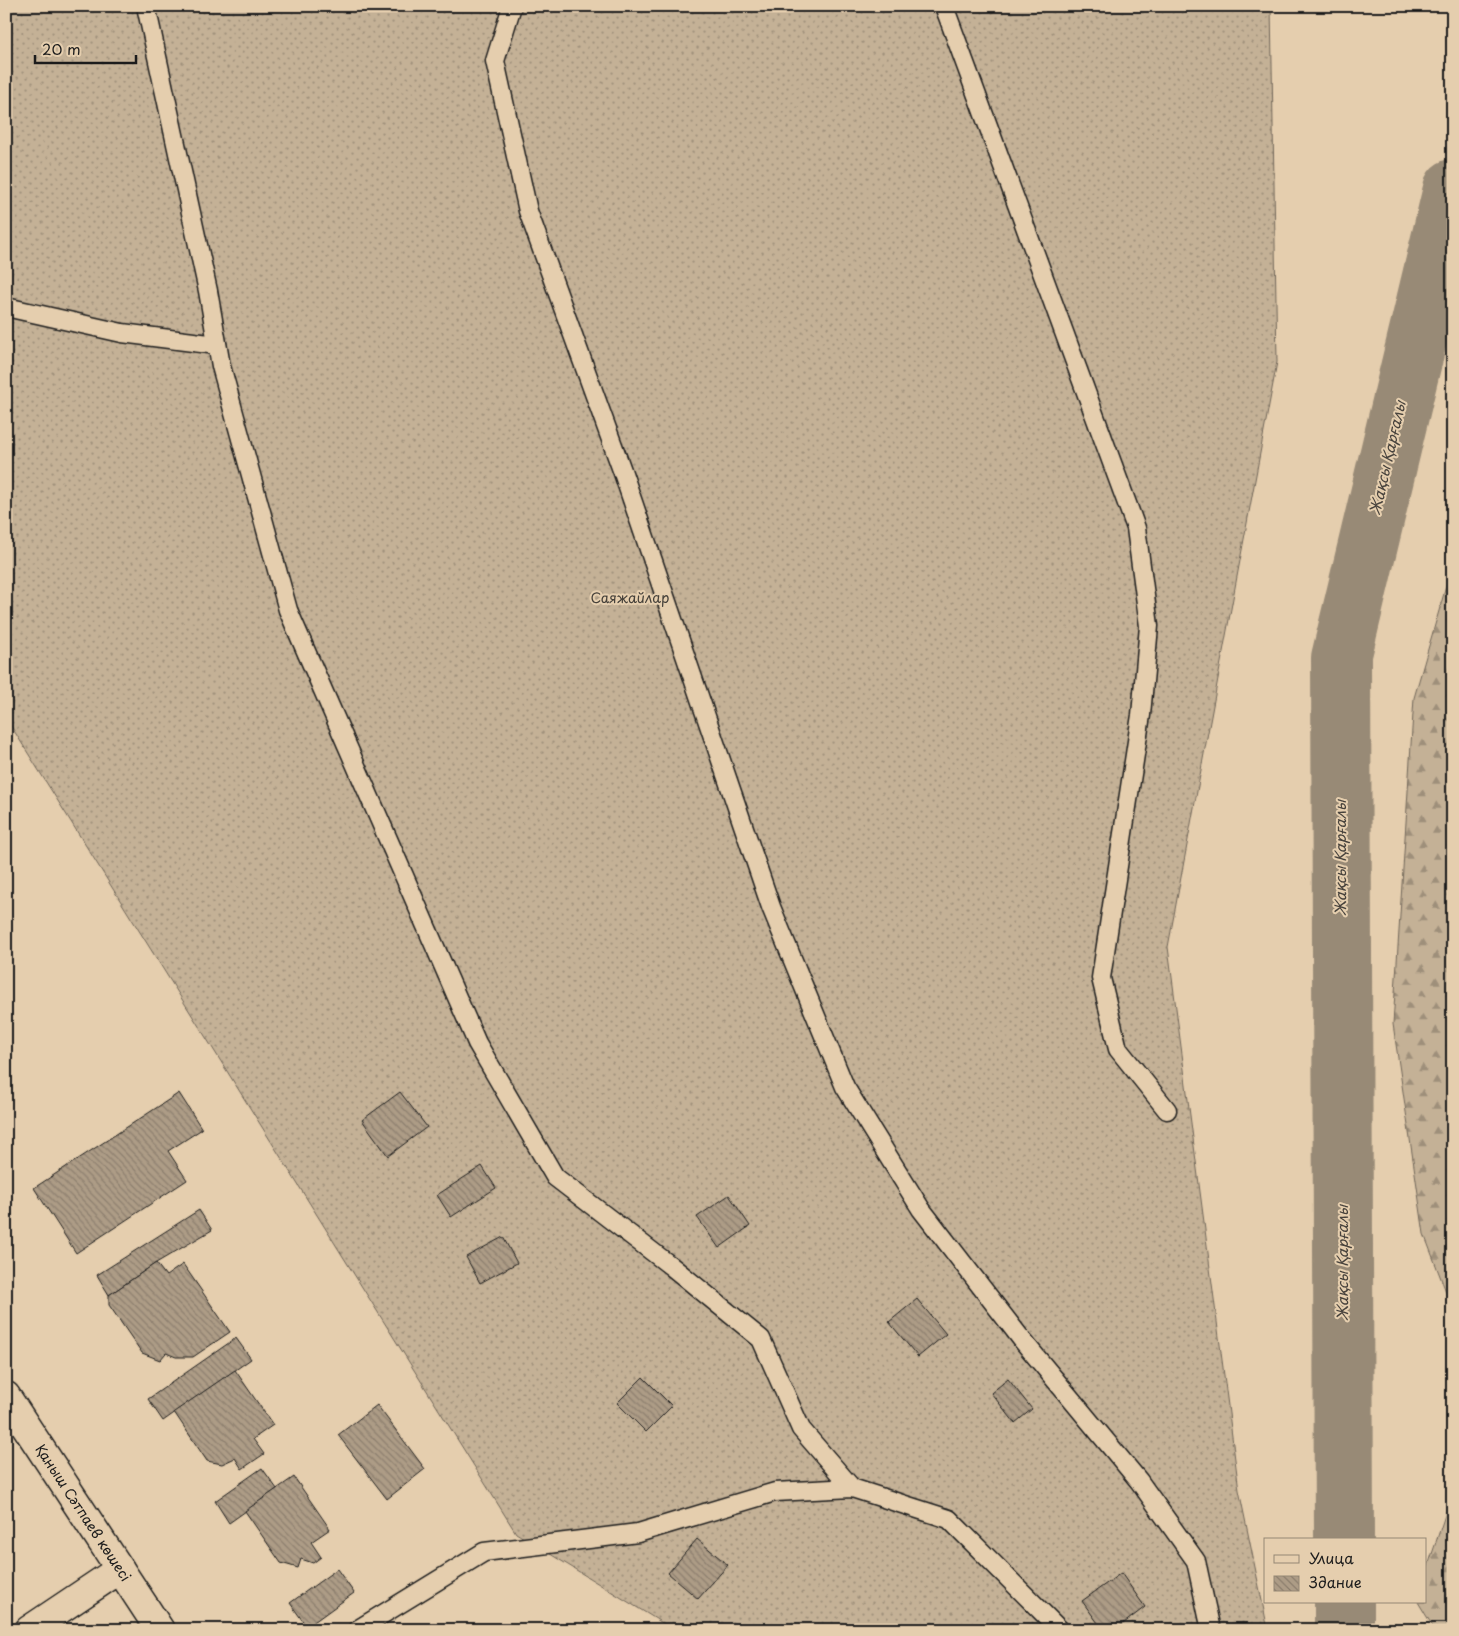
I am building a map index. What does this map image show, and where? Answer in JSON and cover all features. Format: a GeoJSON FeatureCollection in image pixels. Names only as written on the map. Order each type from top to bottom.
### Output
{"type":"FeatureCollection","features":[{"type":"Feature","properties":{"kind":"street","name":"Қаныш Сәтпаев көшесі"},"geometry":{"type":"LineString","coordinates":[[9,1406],[160,1630]]}},
{"type":"Feature","properties":{"kind":"street"},"geometry":{"type":"LineString","coordinates":[[29,1630],[120,1569]]}},
{"type":"Feature","properties":{"kind":"lane"},"geometry":{"type":"LineString","coordinates":[[146,6],[208,291],[221,366],[288,610],[477,1043],[555,1177],[671,1266],[761,1339],[801,1429],[852,1488]]}},
{"type":"Feature","properties":{"kind":"lane"},"geometry":{"type":"LineString","coordinates":[[512,6],[495,61],[528,210],[623,473],[771,907],[845,1087],[921,1209],[1023,1341],[1139,1481],[1196,1561],[1211,1630]]}},
{"type":"Feature","properties":{"kind":"lane"},"geometry":{"type":"LineString","coordinates":[[944,6],[1136,528],[1149,626],[1141,715],[1101,978],[1118,1049],[1167,1110]]}},
{"type":"Feature","properties":{"kind":"lane"},"geometry":{"type":"LineString","coordinates":[[6,308],[122,334],[217,345]]}},
{"type":"Feature","properties":{"kind":"lane"},"geometry":{"type":"LineString","coordinates":[[357,1630],[484,1552],[638,1533],[775,1492],[852,1488],[950,1519],[1060,1630]]}},
{"type":"Feature","properties":{"kind":"green space","name":"Саяжайлар"},"geometry":{"type":"Polygon","coordinates":[[[6,6],[1271,6],[1277,362],[1168,947],[1239,1490],[1268,1630],[684,1630],[664,1624],[516,1533],[6,718],[6,6]]]}},
{"type":"Feature","properties":{"kind":"green space"},"geometry":{"type":"Polygon","coordinates":[[[1453,562],[1453,1310],[1424,1234],[1393,1024],[1414,698],[1453,562]]]}},
{"type":"Feature","properties":{"kind":"green space"},"geometry":{"type":"Polygon","coordinates":[[[1453,1491],[1453,1630],[1435,1630],[1419,1604],[1426,1604],[1426,1572],[1453,1491]]]}},
{"type":"Feature","properties":{"kind":"building"},"geometry":{"type":"Polygon","coordinates":[[[400,1092],[427,1127],[388,1156],[362,1120],[400,1092]]]}},
{"type":"Feature","properties":{"kind":"building"},"geometry":{"type":"Polygon","coordinates":[[[179,1093],[202,1129],[168,1151],[187,1180],[76,1253],[34,1188],[179,1093]]]}},
{"type":"Feature","properties":{"kind":"building"},"geometry":{"type":"Polygon","coordinates":[[[482,1166],[496,1188],[451,1217],[437,1195],[482,1166]]]}},
{"type":"Feature","properties":{"kind":"building"},"geometry":{"type":"Polygon","coordinates":[[[729,1195],[750,1226],[719,1248],[697,1217],[729,1195]]]}},
{"type":"Feature","properties":{"kind":"building"},"geometry":{"type":"Polygon","coordinates":[[[199,1210],[212,1230],[156,1263],[109,1295],[97,1275],[199,1210]]]}},
{"type":"Feature","properties":{"kind":"building"},"geometry":{"type":"Polygon","coordinates":[[[503,1237],[517,1263],[480,1283],[466,1257],[503,1237]]]}},
{"type":"Feature","properties":{"kind":"building"},"geometry":{"type":"Polygon","coordinates":[[[156,1263],[166,1276],[183,1264],[230,1332],[193,1357],[176,1357],[166,1353],[160,1360],[142,1353],[109,1305],[109,1295],[156,1263]]]}},
{"type":"Feature","properties":{"kind":"building"},"geometry":{"type":"Polygon","coordinates":[[[917,1299],[946,1334],[918,1357],[889,1322],[917,1299]]]}},
{"type":"Feature","properties":{"kind":"building"},"geometry":{"type":"Polygon","coordinates":[[[236,1338],[251,1359],[163,1421],[148,1399],[236,1338]]]}},
{"type":"Feature","properties":{"kind":"building"},"geometry":{"type":"Polygon","coordinates":[[[235,1370],[273,1425],[253,1439],[264,1454],[242,1469],[235,1458],[222,1464],[207,1461],[174,1412],[235,1370]]]}},
{"type":"Feature","properties":{"kind":"building"},"geometry":{"type":"Polygon","coordinates":[[[643,1377],[672,1406],[646,1432],[617,1403],[643,1377]]]}},
{"type":"Feature","properties":{"kind":"building"},"geometry":{"type":"Polygon","coordinates":[[[1008,1379],[1032,1409],[1015,1423],[991,1393],[1008,1379]]]}},
{"type":"Feature","properties":{"kind":"building"},"geometry":{"type":"Polygon","coordinates":[[[377,1405],[425,1469],[387,1499],[338,1435],[377,1405]]]}},
{"type":"Feature","properties":{"kind":"building"},"geometry":{"type":"Polygon","coordinates":[[[262,1468],[277,1489],[229,1523],[215,1501],[262,1468]]]}},
{"type":"Feature","properties":{"kind":"building"},"geometry":{"type":"Polygon","coordinates":[[[294,1477],[330,1529],[311,1542],[321,1557],[313,1563],[301,1559],[298,1568],[281,1563],[245,1511],[294,1477]]]}},
{"type":"Feature","properties":{"kind":"building"},"geometry":{"type":"Polygon","coordinates":[[[697,1539],[728,1565],[698,1599],[668,1573],[697,1539]]]}},
{"type":"Feature","properties":{"kind":"building"},"geometry":{"type":"Polygon","coordinates":[[[337,1569],[354,1593],[307,1627],[290,1603],[337,1569]]]}},
{"type":"Feature","properties":{"kind":"building"},"geometry":{"type":"Polygon","coordinates":[[[1121,1573],[1145,1607],[1115,1630],[1103,1630],[1082,1601],[1121,1573]]]}},
{"type":"Feature","properties":{"kind":"waterway","name":"Жақсы Қарғалы"},"geometry":{"type":"LineString","coordinates":[[1344,1538],[1341,658],[1453,189]]}},
{"type":"Feature","properties":{"kind":"waterway","name":"Жақсы Қарғалы"},"geometry":{"type":"LineString","coordinates":[[1344,1604],[1344,1630]]}}]}
